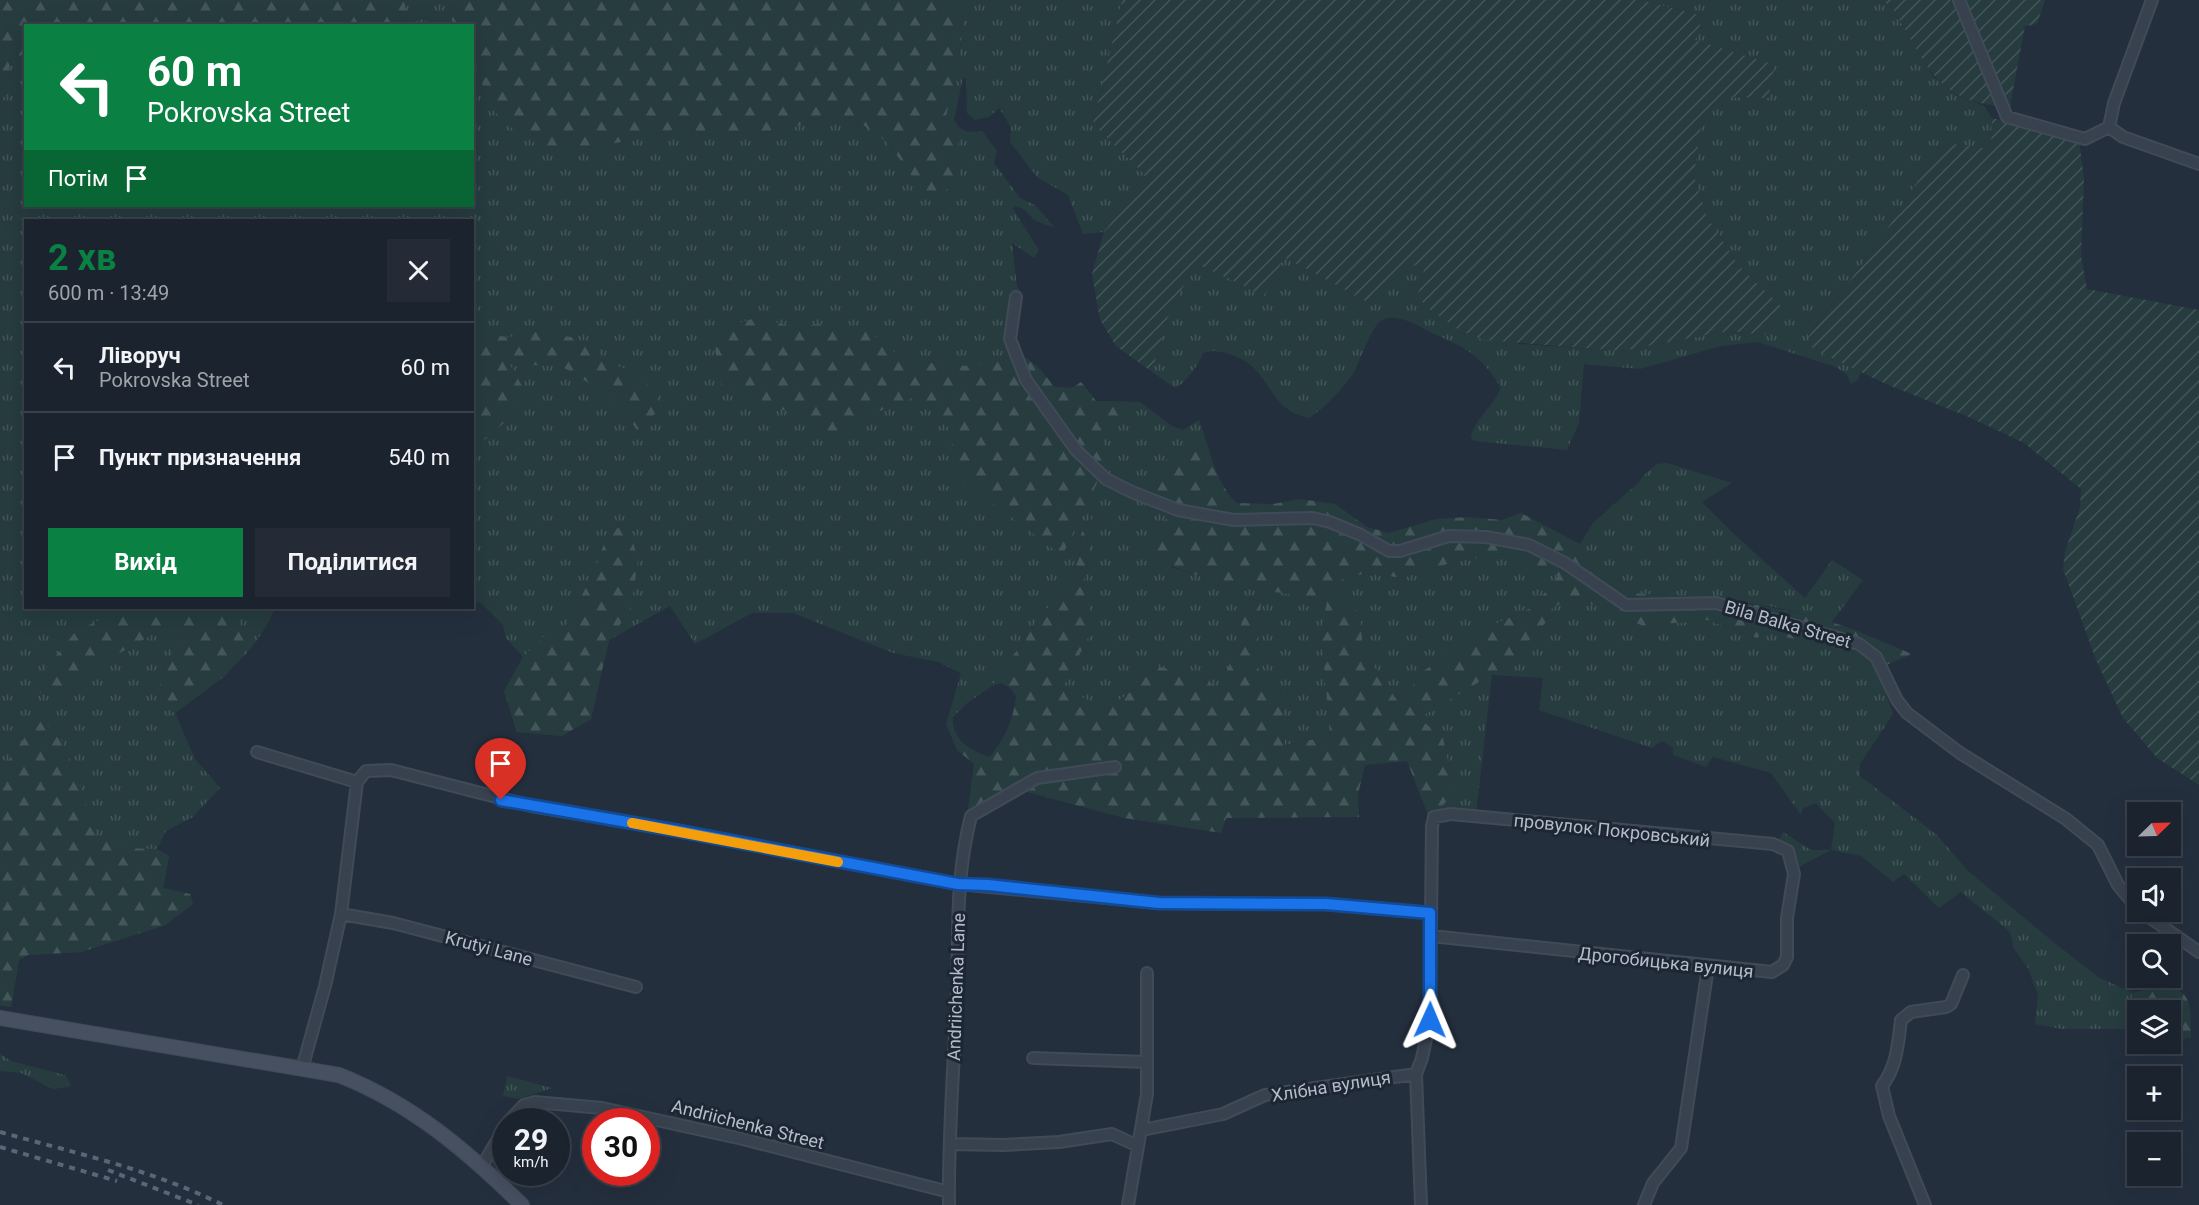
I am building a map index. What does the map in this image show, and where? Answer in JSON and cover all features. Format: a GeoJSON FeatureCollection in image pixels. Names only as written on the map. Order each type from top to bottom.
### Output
{"type":"FeatureCollection","features":[{"type":"Feature","properties":{"kind":"street"},"geometry":{"type":"LineString","coordinates":[[1959,0],[2007,117],[2085,139],[2109,127]]}},
{"type":"Feature","properties":{"kind":"street"},"geometry":{"type":"LineString","coordinates":[[2109,127],[2114,103],[2152,0]]}},
{"type":"Feature","properties":{"kind":"street"},"geometry":{"type":"LineString","coordinates":[[2109,127],[2123,137],[2199,164]]}},
{"type":"Feature","properties":{"kind":"street","name":"Bila Balka Street"},"geometry":{"type":"LineString","coordinates":[[1016,297],[1010,339],[1026,380],[1076,450],[1106,479],[1165,506],[1187,512],[1234,520],[1313,518],[1330,522],[1361,534],[1389,551],[1400,551],[1449,536],[1486,537],[1529,545],[1564,562],[1626,605],[1716,603],[1859,644],[1876,657],[1897,700],[1908,713],[1960,753],[2066,819],[2098,845],[2118,885],[2127,896]]}},
{"type":"Feature","properties":{"kind":"street"},"geometry":{"type":"LineString","coordinates":[[257,752],[357,782]]}},
{"type":"Feature","properties":{"kind":"street","name":"Andriichenka Lane"},"geometry":{"type":"LineString","coordinates":[[950,1205],[959,945],[958,884],[962,853],[972,816],[1037,778],[1115,767]]}},
{"type":"Feature","properties":{"kind":"street"},"geometry":{"type":"LineString","coordinates":[[302,1069],[325,986],[341,914],[357,782],[366,771],[390,770],[531,806],[679,831],[958,884],[988,885],[1159,903],[1326,904],[1430,913],[1430,1020],[1422,1059],[1416,1074],[1421,1205]]}},
{"type":"Feature","properties":{"kind":"street","name":"провулок Покровський"},"geometry":{"type":"LineString","coordinates":[[1430,913],[1434,817],[1451,814],[1773,844],[1788,851]]}},
{"type":"Feature","properties":{"kind":"street","name":"Дрогобицька вулиця"},"geometry":{"type":"LineString","coordinates":[[1431,936],[1772,972],[1783,965],[1787,957],[1787,918],[1794,874],[1788,851]]}},
{"type":"Feature","properties":{"kind":"street","name":"Krutyi Lane"},"geometry":{"type":"LineString","coordinates":[[341,914],[393,923],[636,987]]}},
{"type":"Feature","properties":{"kind":"street"},"geometry":{"type":"LineString","coordinates":[[2156,922],[2199,952]]}},
{"type":"Feature","properties":{"kind":"street"},"geometry":{"type":"LineString","coordinates":[[1644,1205],[1653,1183],[1681,1148],[1708,966]]}},
{"type":"Feature","properties":{"kind":"street"},"geometry":{"type":"LineString","coordinates":[[1128,1205],[1147,1094],[1147,973]]}},
{"type":"Feature","properties":{"kind":"street"},"geometry":{"type":"LineString","coordinates":[[1925,1205],[1889,1116],[1882,1086],[1891,1074],[1897,1053],[1901,1020],[1911,1012],[1946,1007],[1951,1004],[1963,975]]}},
{"type":"Feature","properties":{"kind":"street"},"geometry":{"type":"LineString","coordinates":[[0,1018],[339,1076],[373,1089],[404,1105],[482,1166],[522,1205]]}},
{"type":"Feature","properties":{"kind":"street"},"geometry":{"type":"LineString","coordinates":[[1033,1058],[1146,1062]]}},
{"type":"Feature","properties":{"kind":"street","name":"Хлібна вулиця"},"geometry":{"type":"LineString","coordinates":[[1142,1130],[1223,1114],[1265,1095],[1416,1074]]}},
{"type":"Feature","properties":{"kind":"street","name":"Andriichenka Street"},"geometry":{"type":"LineString","coordinates":[[521,1108],[535,1102],[602,1108],[743,1139],[949,1192]]}},
{"type":"Feature","properties":{"kind":"street"},"geometry":{"type":"LineString","coordinates":[[951,1144],[1003,1145],[1059,1142],[1112,1134],[1138,1146]]}},
{"type":"Feature","properties":{"kind":"street","name":"Andriichenka Street"},"geometry":{"type":"LineString","coordinates":[[482,1166],[492,1149]]}},
{"type":"Feature","properties":{"kind":"green space"},"geometry":{"type":"Polygon","coordinates":[[[0,0],[404,0],[409,24],[24,24],[24,54],[11,60],[5,97],[0,99],[0,0]]]}},
{"type":"Feature","properties":{"kind":"green space"},"geometry":{"type":"Polygon","coordinates":[[[404,0],[450,0],[452,21],[456,24],[409,24],[404,0]]]}},
{"type":"Feature","properties":{"kind":"green space"},"geometry":{"type":"Polygon","coordinates":[[[450,0],[951,0],[964,20],[957,68],[945,121],[958,141],[960,179],[931,202],[887,142],[853,118],[816,119],[797,126],[758,133],[713,135],[672,130],[599,147],[541,146],[517,133],[493,110],[485,94],[474,55],[474,24],[456,24],[452,21],[450,0]]]}},
{"type":"Feature","properties":{"kind":"green space"},"geometry":{"type":"Polygon","coordinates":[[[951,0],[1122,0],[1093,124],[1148,177],[1104,232],[1083,234],[1068,195],[1037,177],[1010,142],[1011,127],[999,108],[989,117],[975,120],[967,113],[966,79],[963,77],[954,120],[965,131],[982,131],[997,151],[994,163],[1020,198],[1035,205],[1055,228],[1034,220],[1024,209],[1014,206],[1013,209],[1039,250],[1034,258],[1012,243],[1017,287],[1023,295],[1018,304],[1013,338],[1018,353],[1036,365],[1055,387],[1072,388],[1081,382],[1096,401],[1140,402],[1172,426],[1183,430],[1199,420],[1202,429],[1158,467],[1173,504],[1169,518],[1172,530],[1171,567],[1202,577],[1327,601],[1339,580],[1367,573],[1402,578],[1454,562],[1507,553],[1558,576],[1533,607],[1498,623],[1423,671],[1400,705],[1380,677],[1363,646],[1359,612],[1321,632],[1330,736],[1285,745],[1280,688],[1264,692],[1257,662],[1261,602],[1250,598],[1222,690],[1193,675],[1144,663],[1134,689],[1107,710],[1062,687],[1091,613],[1082,588],[1088,560],[1091,516],[1081,534],[1079,558],[1066,590],[1042,614],[992,686],[966,704],[946,724],[961,673],[938,662],[893,653],[793,613],[752,613],[695,644],[670,606],[609,640],[591,719],[562,736],[517,732],[504,691],[523,657],[506,638],[503,625],[481,603],[474,601],[474,219],[24,219],[24,609],[275,609],[257,640],[233,667],[175,713],[195,759],[220,788],[193,817],[166,831],[157,849],[169,856],[163,889],[190,894],[193,904],[165,925],[81,952],[28,955],[19,960],[11,1007],[0,1005],[0,99],[5,96],[11,60],[24,54],[24,207],[474,207],[474,55],[485,94],[541,146],[599,147],[672,130],[713,135],[758,133],[797,126],[816,119],[853,118],[887,142],[932,202],[958,141],[945,121],[957,68],[964,20],[951,0]]]}},
{"type":"Feature","properties":{"kind":"green space"},"geometry":{"type":"Polygon","coordinates":[[[1122,0],[1641,0],[1703,16],[1695,40],[1775,65],[1768,98],[1720,97],[1701,125],[1694,176],[1707,217],[1739,266],[1782,307],[1765,335],[1729,331],[1621,351],[1484,340],[1459,330],[1425,306],[1418,294],[1424,271],[1415,265],[1375,291],[1371,304],[1284,257],[1265,296],[1195,263],[1167,319],[1152,372],[1116,346],[1100,320],[1092,274],[1104,232],[1147,177],[1093,124],[1122,0]]]}},
{"type":"Feature","properties":{"kind":"green space"},"geometry":{"type":"Polygon","coordinates":[[[1641,0],[1880,0],[1891,6],[1934,77],[1956,95],[1984,106],[1992,118],[1991,149],[1956,144],[1939,148],[1880,240],[1808,336],[1813,349],[1861,372],[1858,380],[1851,384],[1846,374],[1836,367],[1758,342],[1721,346],[1640,369],[1584,364],[1579,423],[1567,450],[1475,441],[1471,438],[1476,424],[1494,401],[1501,387],[1473,354],[1457,344],[1402,319],[1388,318],[1378,323],[1349,379],[1328,403],[1309,418],[1289,410],[1277,399],[1255,369],[1230,354],[1216,351],[1203,353],[1192,373],[1175,388],[1152,372],[1167,319],[1195,263],[1284,257],[1371,304],[1375,291],[1415,265],[1424,271],[1418,294],[1519,344],[1621,351],[1729,331],[1765,335],[1781,307],[1739,266],[1707,217],[1694,176],[1701,125],[1720,97],[1768,98],[1695,40],[1703,16],[1641,0]]]}},
{"type":"Feature","properties":{"kind":"green space"},"geometry":{"type":"Polygon","coordinates":[[[1880,0],[2045,0],[2037,24],[2025,26],[2010,106],[1985,104],[1965,98],[1949,89],[1924,62],[1891,6],[1880,0]]]}},
{"type":"Feature","properties":{"kind":"green space"},"geometry":{"type":"Polygon","coordinates":[[[1992,118],[2079,140],[2084,179],[2081,256],[2087,289],[2199,310],[2199,785],[2157,758],[2123,718],[2096,660],[2063,569],[2065,552],[2080,507],[2081,489],[2024,443],[1971,418],[1886,384],[1813,349],[1808,337],[1880,240],[1939,148],[1956,144],[1991,149],[1992,118]]]}},
{"type":"Feature","properties":{"kind":"green space"},"geometry":{"type":"Polygon","coordinates":[[[474,305],[476,305],[477,320],[489,335],[510,337],[528,331],[571,337],[596,347],[605,362],[627,369],[657,393],[657,412],[637,430],[615,399],[561,366],[529,365],[507,359],[527,395],[512,416],[474,449],[474,305]]]}},
{"type":"Feature","properties":{"kind":"green space"},"geometry":{"type":"Polygon","coordinates":[[[759,317],[792,327],[820,324],[871,331],[887,348],[900,355],[934,364],[953,366],[989,363],[1018,353],[1036,365],[1055,387],[1072,388],[1081,382],[1096,401],[1140,402],[1132,404],[1124,421],[1110,427],[1103,435],[1106,464],[1062,556],[954,474],[951,436],[948,428],[938,415],[915,397],[867,416],[844,439],[790,412],[742,397],[721,385],[714,342],[735,324],[759,317]]]}},
{"type":"Feature","properties":{"kind":"green space"},"geometry":{"type":"Polygon","coordinates":[[[1202,429],[1224,487],[1237,503],[1273,504],[1300,499],[1335,504],[1367,527],[1389,533],[1436,519],[1469,517],[1502,520],[1521,513],[1580,544],[1632,593],[1757,605],[1807,615],[1841,625],[1912,654],[1877,669],[1851,652],[1764,632],[1757,638],[1707,620],[1643,626],[1573,596],[1543,614],[1549,619],[1504,667],[1419,718],[1443,738],[1455,792],[1435,814],[1428,815],[1407,761],[1365,765],[1358,794],[1359,817],[1226,818],[1221,833],[1124,818],[1019,790],[967,816],[974,764],[957,750],[946,724],[953,718],[959,739],[976,751],[990,757],[995,750],[1010,721],[1016,696],[1010,688],[1001,683],[992,686],[1042,614],[1066,590],[1079,558],[1081,534],[1091,515],[1088,560],[1082,588],[1091,613],[1089,636],[1063,687],[1107,710],[1134,689],[1144,663],[1193,675],[1222,689],[1249,598],[1261,602],[1257,662],[1264,692],[1280,688],[1285,745],[1330,736],[1321,632],[1327,601],[1213,580],[1169,565],[1149,554],[1152,541],[1170,537],[1172,530],[1160,522],[1169,518],[1173,504],[1151,493],[1158,467],[1202,429]],[[1507,553],[1454,562],[1402,578],[1367,573],[1339,580],[1328,601],[1345,601],[1359,612],[1363,646],[1380,677],[1400,704],[1423,671],[1498,623],[1533,607],[1558,576],[1507,553]]]}},
{"type":"Feature","properties":{"kind":"green space"},"geometry":{"type":"Polygon","coordinates":[[[1667,463],[1732,483],[1702,502],[1805,598],[1832,560],[1863,580],[1832,622],[1780,608],[1714,598],[1632,593],[1580,544],[1593,523],[1637,484],[1647,472],[1657,464],[1667,463]]]}},
{"type":"Feature","properties":{"kind":"green space"},"geometry":{"type":"Polygon","coordinates":[[[628,524],[638,560],[631,609],[609,640],[591,719],[562,736],[517,732],[504,691],[523,657],[543,637],[567,624],[595,570],[608,532],[628,524]]]}},
{"type":"Feature","properties":{"kind":"green space"},"geometry":{"type":"Polygon","coordinates":[[[1573,595],[1643,626],[1707,620],[1756,638],[1764,632],[1851,652],[1877,669],[1893,714],[1860,764],[1860,776],[1937,835],[1967,870],[2052,941],[2098,977],[2133,993],[2131,1000],[2127,1000],[2127,1029],[2062,1029],[2035,1024],[2038,995],[2028,968],[2014,949],[2010,932],[1961,892],[1939,908],[1904,874],[1893,882],[1861,856],[1831,850],[1835,823],[1816,803],[1803,808],[1801,815],[1771,773],[1713,757],[1706,767],[1673,755],[1673,748],[1662,741],[1652,748],[1539,710],[1543,678],[1492,675],[1476,814],[1435,814],[1418,718],[1504,667],[1548,618],[1543,614],[1573,595]]]}},
{"type":"Feature","properties":{"kind":"green space"},"geometry":{"type":"Polygon","coordinates":[[[124,609],[233,609],[238,621],[253,642],[225,676],[175,713],[161,706],[159,688],[180,634],[168,626],[98,665],[64,692],[35,693],[48,665],[76,631],[124,609]]]}},
{"type":"Feature","properties":{"kind":"green space"},"geometry":{"type":"Polygon","coordinates":[[[38,719],[59,735],[77,776],[96,838],[125,848],[157,849],[169,856],[163,888],[190,894],[193,904],[165,925],[81,952],[28,955],[19,960],[11,1007],[0,1005],[0,772],[38,719]]]}},
{"type":"Feature","properties":{"kind":"green space"},"geometry":{"type":"Polygon","coordinates":[[[1783,832],[1811,850],[1831,850],[1797,868],[1796,855],[1779,840],[1783,832]]]}},
{"type":"Feature","properties":{"kind":"green space"},"geometry":{"type":"Polygon","coordinates":[[[2173,988],[2185,996],[2191,1015],[2191,1038],[2181,1039],[2181,1000],[2131,1000],[2133,993],[2148,989],[2173,988]]]}},
{"type":"Feature","properties":{"kind":"green space"},"geometry":{"type":"Polygon","coordinates":[[[0,1054],[11,1061],[65,1075],[71,1084],[69,1087],[53,1089],[21,1073],[0,1071],[0,1054]]]}},
{"type":"Feature","properties":{"kind":"green space"},"geometry":{"type":"Polygon","coordinates":[[[507,1076],[552,1088],[519,1099],[503,1096],[507,1076]]]}},
{"type":"Feature","properties":{"kind":"railway"},"geometry":{"type":"LineString","coordinates":[[0,1132],[141,1172],[223,1205]]}},
{"type":"Feature","properties":{"kind":"railway"},"geometry":{"type":"LineString","coordinates":[[0,1147],[117,1181]]}},
{"type":"Feature","properties":{"kind":"railway"},"geometry":{"type":"LineString","coordinates":[[108,1170],[198,1205]]}},
{"type":"Feature","properties":{"kind":"slow traffic"},"geometry":{"type":"LineString","coordinates":[[632,823],[838,862]]}},
{"type":"Feature","properties":{"kind":"route"},"geometry":{"type":"LineString","coordinates":[[501,800],[958,884],[988,885],[1159,903],[1326,904],[1430,913],[1430,1020]]}}]}
